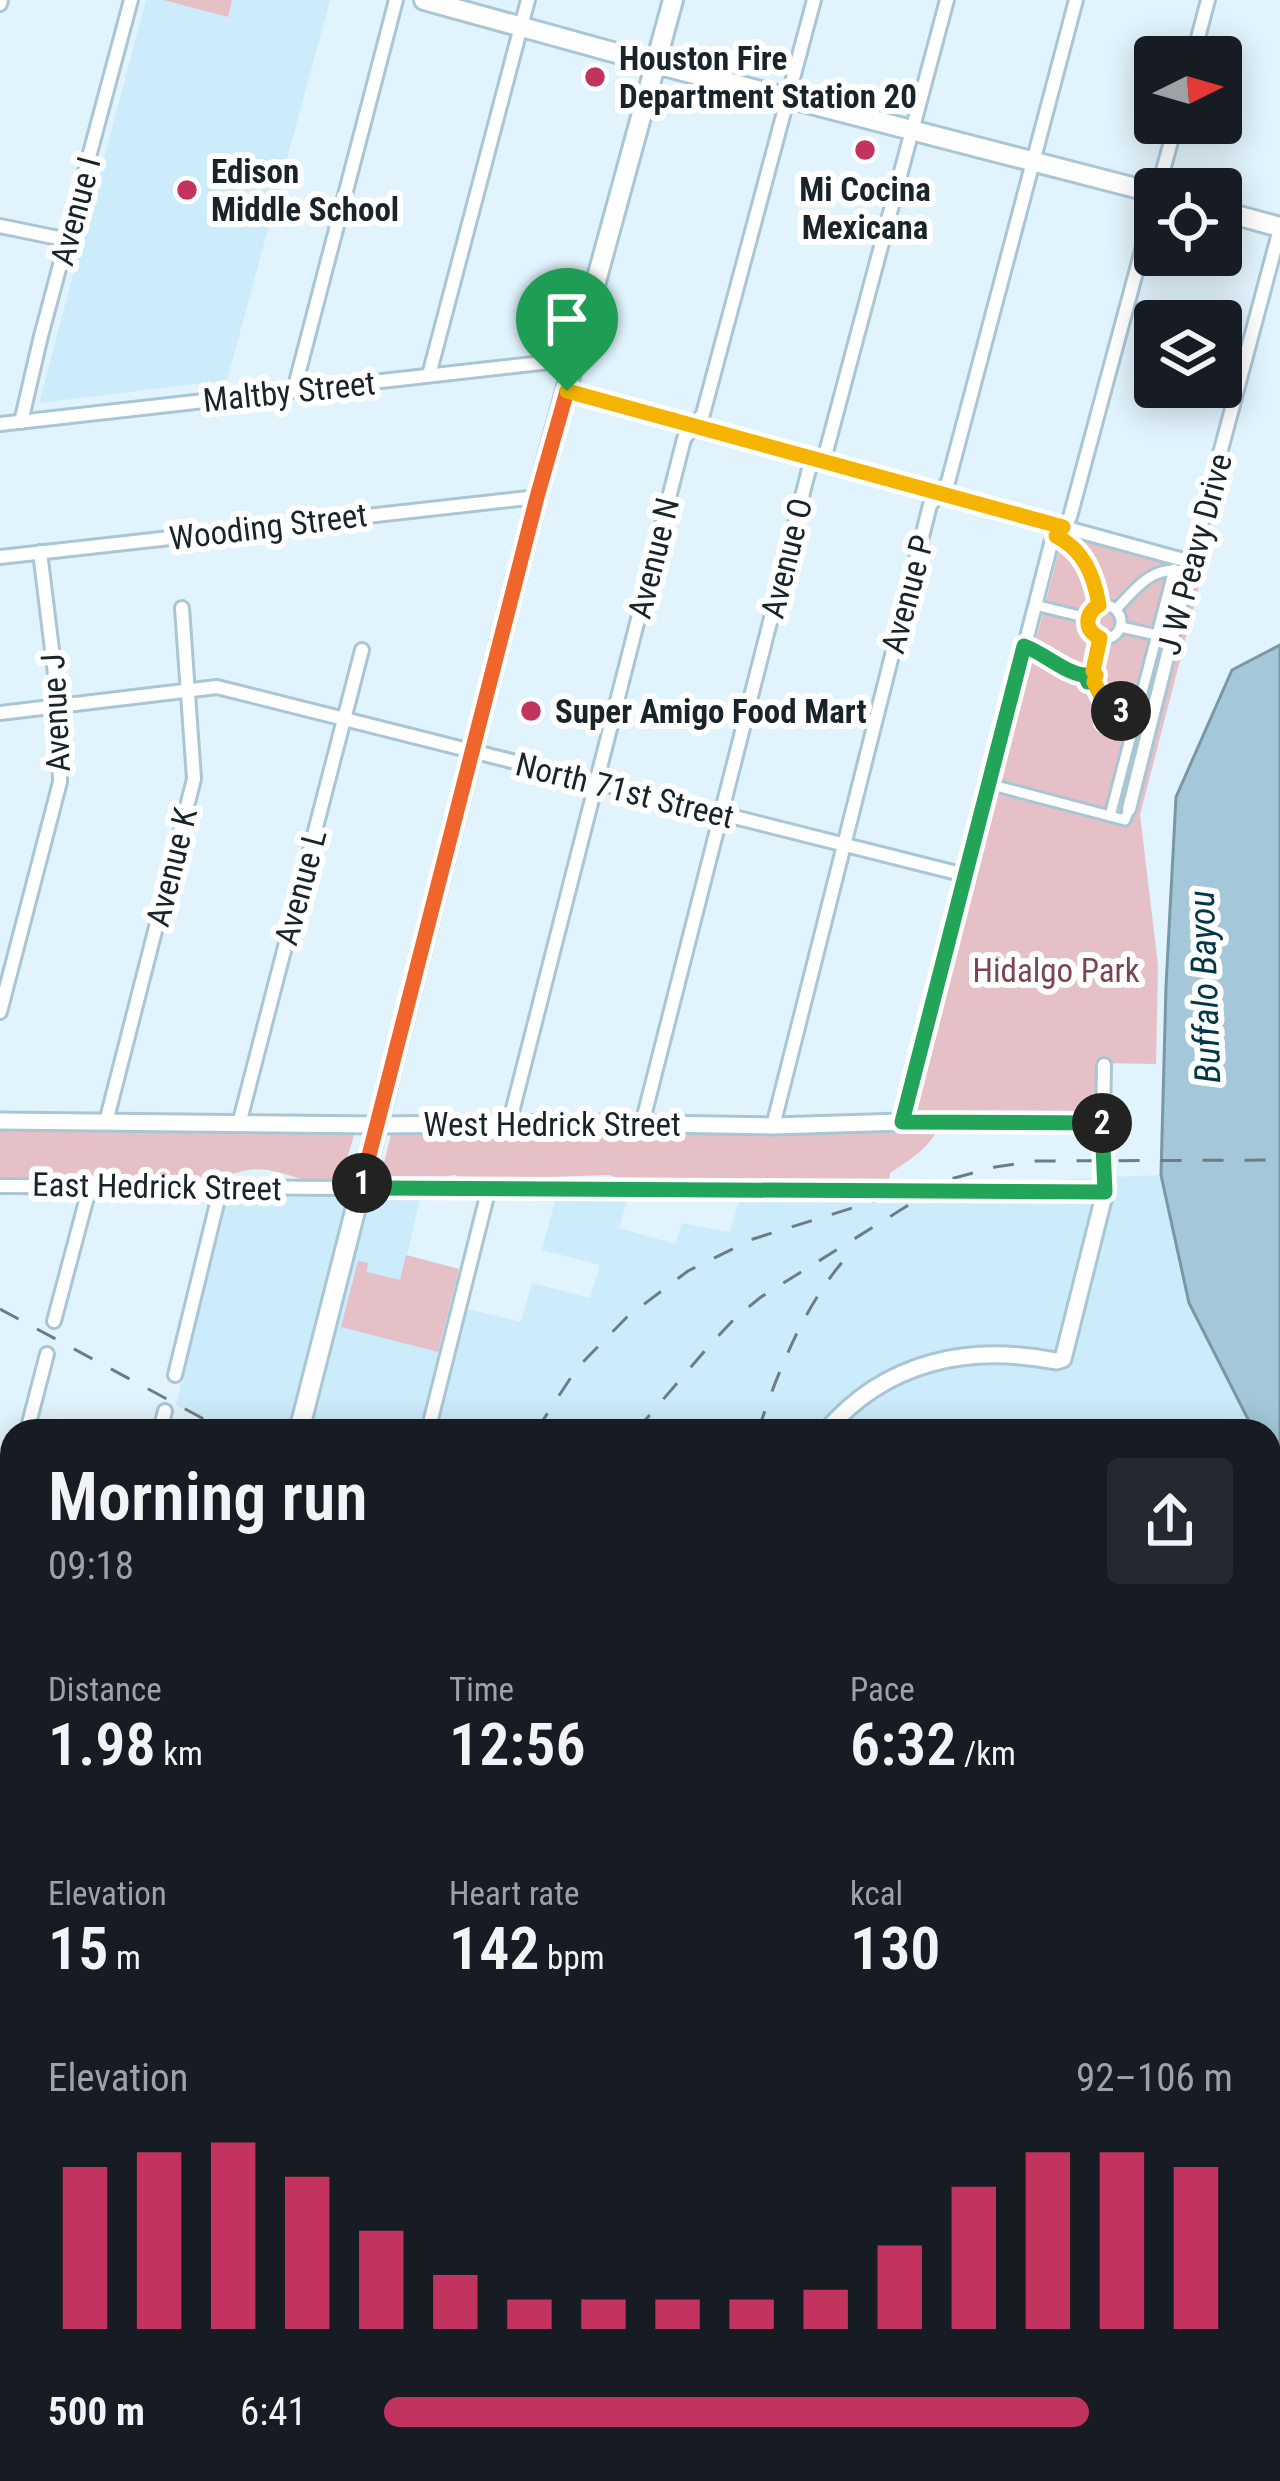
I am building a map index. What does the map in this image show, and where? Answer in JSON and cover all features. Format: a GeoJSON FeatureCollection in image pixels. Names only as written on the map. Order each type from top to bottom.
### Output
{"type":"FeatureCollection","features":[{"type":"Feature","properties":{"kind":"main road"},"geometry":{"type":"LineString","coordinates":[[424,0],[1134,189]]}},
{"type":"Feature","properties":{"kind":"main road"},"geometry":{"type":"LineString","coordinates":[[301,1419],[537,497],[673,0]]}},
{"type":"Feature","properties":{"kind":"main road"},"geometry":{"type":"LineString","coordinates":[[1242,217],[1280,228]]}},
{"type":"Feature","properties":{"kind":"street","name":"Avenue I"},"geometry":{"type":"LineString","coordinates":[[21,422],[131,0]]}},
{"type":"Feature","properties":{"kind":"street"},"geometry":{"type":"LineString","coordinates":[[294,390],[396,0]]}},
{"type":"Feature","properties":{"kind":"street"},"geometry":{"type":"LineString","coordinates":[[429,375],[528,0]]}},
{"type":"Feature","properties":{"kind":"street","name":"Avenue N"},"geometry":{"type":"LineString","coordinates":[[509,1124],[683,439],[703,414],[814,0]]}},
{"type":"Feature","properties":{"kind":"street","name":"Avenue O"},"geometry":{"type":"LineString","coordinates":[[642,1124],[809,469],[826,452],[947,0]]}},
{"type":"Feature","properties":{"kind":"street","name":"Avenue P"},"geometry":{"type":"LineString","coordinates":[[772,1126],[930,506],[948,482],[1076,0]]}},
{"type":"Feature","properties":{"kind":"street"},"geometry":{"type":"LineString","coordinates":[[1199,36],[1208,0]]}},
{"type":"Feature","properties":{"kind":"street"},"geometry":{"type":"LineString","coordinates":[[0,226],[68,240]]}},
{"type":"Feature","properties":{"kind":"street","name":"J W Peavy Drive"},"geometry":{"type":"LineString","coordinates":[[1129,809],[1185,568],[1280,228]]}},
{"type":"Feature","properties":{"kind":"street"},"geometry":{"type":"LineString","coordinates":[[902,1122],[1035,605],[1059,531],[1070,517],[1134,276]]}},
{"type":"Feature","properties":{"kind":"street","name":"Maltby Street"},"geometry":{"type":"LineString","coordinates":[[0,424],[577,359]]}},
{"type":"Feature","properties":{"kind":"street"},"geometry":{"type":"LineString","coordinates":[[567,391],[940,492],[1185,568]]}},
{"type":"Feature","properties":{"kind":"street","name":"Wooding Street"},"geometry":{"type":"LineString","coordinates":[[0,557],[537,497]]}},
{"type":"Feature","properties":{"kind":"street"},"geometry":{"type":"LineString","coordinates":[[1059,531],[1087,563],[1099,605]]}},
{"type":"Feature","properties":{"kind":"street","name":"Avenue J"},"geometry":{"type":"LineString","coordinates":[[0,1012],[60,782],[59,707],[40,552]]}},
{"type":"Feature","properties":{"kind":"street"},"geometry":{"type":"LineString","coordinates":[[1116,609],[1149,578],[1170,568],[1185,568]]}},
{"type":"Feature","properties":{"kind":"street"},"geometry":{"type":"LineString","coordinates":[[1110,816],[1157,635],[1185,568]]}},
{"type":"Feature","properties":{"kind":"street"},"geometry":{"type":"LineString","coordinates":[[1035,605],[1088,618]]}},
{"type":"Feature","properties":{"kind":"street"},"geometry":{"type":"LineString","coordinates":[[1099,605],[1116,609],[1121,617],[1114,636],[1100,638],[1089,629],[1088,618],[1099,605]]}},
{"type":"Feature","properties":{"kind":"street","name":"Avenue K"},"geometry":{"type":"LineString","coordinates":[[106,1122],[194,779],[182,608]]}},
{"type":"Feature","properties":{"kind":"street"},"geometry":{"type":"LineString","coordinates":[[1120,627],[1157,635]]}},
{"type":"Feature","properties":{"kind":"street"},"geometry":{"type":"LineString","coordinates":[[1100,638],[1090,676],[1108,709]]}},
{"type":"Feature","properties":{"kind":"street"},"geometry":{"type":"LineString","coordinates":[[1024,646],[1071,674],[1090,676]]}},
{"type":"Feature","properties":{"kind":"street","name":"Avenue L"},"geometry":{"type":"LineString","coordinates":[[239,1124],[362,650]]}},
{"type":"Feature","properties":{"kind":"street","name":"North 71st Street"},"geometry":{"type":"LineString","coordinates":[[0,712],[218,687],[965,875]]}},
{"type":"Feature","properties":{"kind":"street"},"geometry":{"type":"LineString","coordinates":[[1000,787],[1125,820],[1129,809]]}},
{"type":"Feature","properties":{"kind":"street"},"geometry":{"type":"LineString","coordinates":[[838,1419],[859,1397],[920,1367],[982,1354],[1063,1359],[1105,1192],[1104,1065]]}},
{"type":"Feature","properties":{"kind":"street","name":"West Hedrick Street"},"geometry":{"type":"LineString","coordinates":[[0,1121],[1103,1124]]}},
{"type":"Feature","properties":{"kind":"street","name":"East Hedrick Street"},"geometry":{"type":"LineString","coordinates":[[0,1186],[1105,1192]]}},
{"type":"Feature","properties":{"kind":"street"},"geometry":{"type":"LineString","coordinates":[[54,1321],[90,1186]]}},
{"type":"Feature","properties":{"kind":"street"},"geometry":{"type":"LineString","coordinates":[[175,1375],[221,1187]]}},
{"type":"Feature","properties":{"kind":"street"},"geometry":{"type":"LineString","coordinates":[[431,1419],[489,1189]]}},
{"type":"Feature","properties":{"kind":"street"},"geometry":{"type":"LineString","coordinates":[[31,1419],[47,1354]]}},
{"type":"Feature","properties":{"kind":"street"},"geometry":{"type":"LineString","coordinates":[[163,1419],[165,1411]]}},
{"type":"Feature","properties":{"kind":"shaded area","name":"Edison Middle School"},"geometry":{"type":"Polygon","coordinates":[[[146,0],[330,0],[227,380],[39,403],[146,0]]]}},
{"type":"Feature","properties":{"kind":"shaded area"},"geometry":{"type":"Polygon","coordinates":[[[1161,1175],[1189,1303],[1248,1419],[203,1419],[176,1405],[224,1199],[421,1194],[407,1255],[459,1269],[468,1309],[521,1322],[532,1283],[590,1298],[600,1265],[542,1250],[557,1194],[617,1193],[627,1201],[619,1228],[675,1244],[682,1223],[730,1232],[738,1193],[1161,1175]]]}},
{"type":"Feature","properties":{"kind":"green space"},"geometry":{"type":"Polygon","coordinates":[[[163,0],[232,0],[228,17],[163,0]]]}},
{"type":"Feature","properties":{"kind":"green space","name":"Hidalgo Park"},"geometry":{"type":"Polygon","coordinates":[[[1064,531],[1203,571],[1140,815],[1158,965],[1156,1064],[1099,1063],[1098,1118],[922,1118],[915,1110],[1064,531]]]}},
{"type":"Feature","properties":{"kind":"green space"},"geometry":{"type":"Polygon","coordinates":[[[0,1125],[355,1132],[341,1180],[306,1180],[257,1169],[226,1176],[224,1181],[202,1181],[185,1172],[154,1181],[105,1172],[97,1181],[0,1181],[0,1125]]]}},
{"type":"Feature","properties":{"kind":"green space"},"geometry":{"type":"Polygon","coordinates":[[[938,1128],[924,1148],[890,1173],[889,1187],[632,1182],[609,1175],[515,1178],[498,1184],[461,1180],[456,1175],[447,1176],[447,1181],[421,1183],[380,1179],[392,1130],[938,1128]]]}},
{"type":"Feature","properties":{"kind":"green space"},"geometry":{"type":"Polygon","coordinates":[[[406,1255],[459,1269],[438,1352],[341,1327],[358,1261],[368,1263],[367,1272],[400,1280],[406,1255]]]}},
{"type":"Feature","properties":{"kind":"water","name":"Buffalo Bayou"},"geometry":{"type":"Polygon","coordinates":[[[1280,645],[1280,1419],[1248,1419],[1189,1303],[1161,1175],[1176,797],[1232,670],[1280,645]]]}},
{"type":"Feature","properties":{"kind":"railway"},"geometry":{"type":"LineString","coordinates":[[544,1419],[577,1368],[627,1317],[688,1271],[753,1239],[995,1167],[1036,1161],[1280,1160]]}},
{"type":"Feature","properties":{"kind":"railway"},"geometry":{"type":"LineString","coordinates":[[646,1419],[736,1317],[923,1196]]}},
{"type":"Feature","properties":{"kind":"railway"},"geometry":{"type":"LineString","coordinates":[[762,1419],[796,1336],[820,1292],[851,1252]]}},
{"type":"Feature","properties":{"kind":"railway"},"geometry":{"type":"LineString","coordinates":[[0,1309],[204,1419]]}},
{"type":"Feature","properties":{"kind":"place","name":"Houston Fire Department Station 20"},"geometry":{"type":"Point","coordinates":[595,77]}},
{"type":"Feature","properties":{"kind":"place","name":"Mi Cocina Mexicana"},"geometry":{"type":"Point","coordinates":[865,150]}},
{"type":"Feature","properties":{"kind":"place","name":"Edison Middle School"},"geometry":{"type":"Point","coordinates":[187,190]}},
{"type":"Feature","properties":{"kind":"place","name":"Super Amigo Food Mart"},"geometry":{"type":"Point","coordinates":[531,711]}},
{"type":"Feature","properties":{"kind":"route"},"geometry":{"type":"LineString","coordinates":[[567,391],[361,1188],[1105,1192],[1103,1124],[902,1122],[1024,646],[1071,674],[1085,675],[1108,709],[1114,707],[1123,716],[1113,727],[1104,719],[1108,709],[1093,671],[1100,638],[1087,623],[1090,612],[1099,605],[1096,588],[1087,563],[1056,536],[1063,527],[567,391]]}}]}
